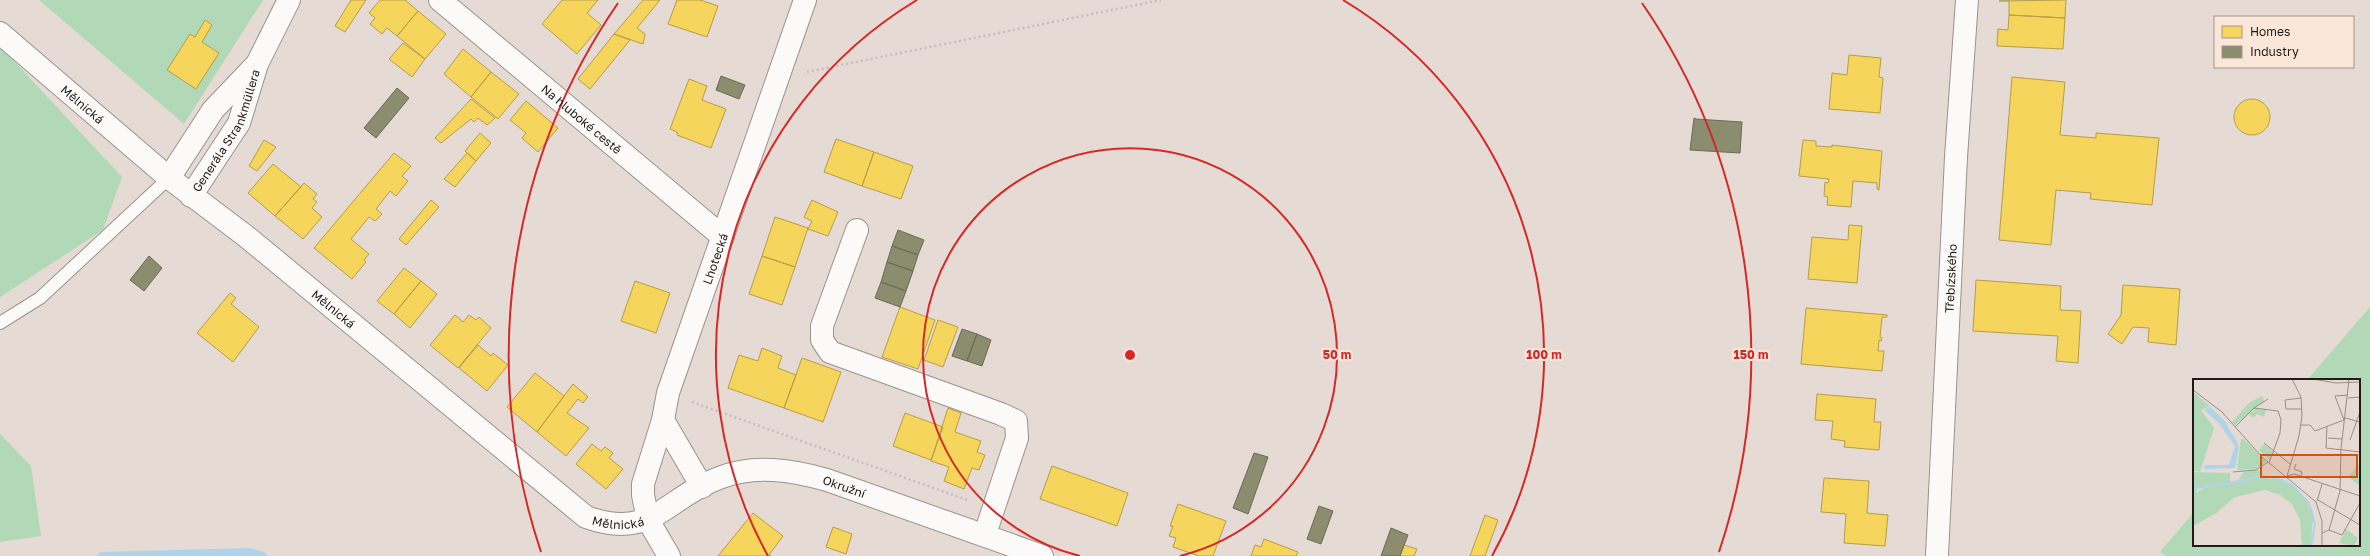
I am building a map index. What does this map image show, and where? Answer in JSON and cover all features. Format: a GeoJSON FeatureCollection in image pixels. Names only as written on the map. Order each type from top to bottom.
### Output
{"type":"FeatureCollection","features":[{"type":"Feature","properties":{"kind":"street","name":"Generála Strankmüllera"},"geometry":{"type":"LineString","coordinates":[[191,196],[239,123],[257,64],[289,0]]}},
{"type":"Feature","properties":{"kind":"street","name":"Na hluboké cestě"},"geometry":{"type":"LineString","coordinates":[[440,0],[723,237]]}},
{"type":"Feature","properties":{"kind":"street","name":"Lhotecká"},"geometry":{"type":"LineString","coordinates":[[648,520],[644,505],[643,484],[663,420],[668,393],[805,0]]}},
{"type":"Feature","properties":{"kind":"street","name":"Třebízského"},"geometry":{"type":"LineString","coordinates":[[1937,556],[1956,157],[1967,0]]}},
{"type":"Feature","properties":{"kind":"street","name":"Mělnická"},"geometry":{"type":"LineString","coordinates":[[0,33],[169,178],[247,237],[586,517],[603,523],[616,525],[635,524],[648,520],[669,556]]}},
{"type":"Feature","properties":{"kind":"street","name":"Generála Strankmüllera"},"geometry":{"type":"LineString","coordinates":[[169,178],[213,110],[257,64]]}},
{"type":"Feature","properties":{"kind":"street"},"geometry":{"type":"LineString","coordinates":[[856,230],[822,326],[822,340],[830,352],[1001,414],[1016,422],[1017,438],[985,534]]}},
{"type":"Feature","properties":{"kind":"street"},"geometry":{"type":"LineString","coordinates":[[663,420],[702,487]]}},
{"type":"Feature","properties":{"kind":"street","name":"Okružní"},"geometry":{"type":"LineString","coordinates":[[648,520],[719,478],[753,470],[769,469],[803,474],[985,534],[1042,556]]}},
{"type":"Feature","properties":{"kind":"lane"},"geometry":{"type":"LineString","coordinates":[[0,323],[40,298],[169,178]]}},
{"type":"Feature","properties":{"kind":"path"},"geometry":{"type":"LineString","coordinates":[[778,78],[1161,0]]}},
{"type":"Feature","properties":{"kind":"green space"},"geometry":{"type":"Polygon","coordinates":[[[39,0],[263,0],[184,124],[39,0]]]}},
{"type":"Feature","properties":{"kind":"green space"},"geometry":{"type":"Polygon","coordinates":[[[0,46],[122,177],[103,230],[0,297],[0,46]]]}},
{"type":"Feature","properties":{"kind":"green space"},"geometry":{"type":"Polygon","coordinates":[[[2370,307],[2370,556],[2166,556],[2160,552],[2193,513],[2193,546],[2360,546],[2360,379],[2308,379],[2370,307]]]}},
{"type":"Feature","properties":{"kind":"green space"},"geometry":{"type":"Polygon","coordinates":[[[0,434],[31,466],[41,536],[0,542],[0,434]]]}},
{"type":"Feature","properties":{"kind":"building: Homes"},"geometry":{"type":"Polygon","coordinates":[[[351,0],[366,0],[345,32],[335,26],[351,0]]]}},
{"type":"Feature","properties":{"kind":"building: Homes"},"geometry":{"type":"Polygon","coordinates":[[[380,0],[405,0],[418,11],[397,36],[387,28],[382,34],[370,24],[375,18],[369,13],[380,0]]]}},
{"type":"Feature","properties":{"kind":"building: Homes"},"geometry":{"type":"Polygon","coordinates":[[[562,0],[598,0],[587,13],[601,25],[577,54],[542,24],[562,0]]]}},
{"type":"Feature","properties":{"kind":"building: Homes"},"geometry":{"type":"Polygon","coordinates":[[[643,0],[660,0],[637,28],[645,34],[643,44],[614,34],[643,0]]]}},
{"type":"Feature","properties":{"kind":"building: Homes"},"geometry":{"type":"Polygon","coordinates":[[[677,0],[700,0],[718,6],[707,37],[668,24],[677,0]]]}},
{"type":"Feature","properties":{"kind":"building: Homes"},"geometry":{"type":"Polygon","coordinates":[[[2066,0],[2065,18],[2009,15],[2009,1],[1999,1],[2066,0]]]}},
{"type":"Feature","properties":{"kind":"building: Homes"},"geometry":{"type":"Polygon","coordinates":[[[418,11],[446,34],[425,59],[397,36],[418,11]]]}},
{"type":"Feature","properties":{"kind":"building: Homes"},"geometry":{"type":"Polygon","coordinates":[[[2009,15],[2065,18],[2063,49],[1997,46],[1998,29],[2008,30],[2009,15]]]}},
{"type":"Feature","properties":{"kind":"building: Homes"},"geometry":{"type":"Polygon","coordinates":[[[205,20],[212,25],[202,42],[219,53],[196,89],[167,70],[190,34],[195,37],[205,20]]]}},
{"type":"Feature","properties":{"kind":"building: Homes"},"geometry":{"type":"Polygon","coordinates":[[[614,34],[630,40],[590,89],[578,79],[614,34]]]}},
{"type":"Feature","properties":{"kind":"building: Homes"},"geometry":{"type":"Polygon","coordinates":[[[403,43],[425,59],[412,77],[389,59],[403,43]]]}},
{"type":"Feature","properties":{"kind":"building: Homes"},"geometry":{"type":"Polygon","coordinates":[[[463,49],[491,72],[471,97],[444,74],[463,49]]]}},
{"type":"Feature","properties":{"kind":"building: Homes"},"geometry":{"type":"Polygon","coordinates":[[[1849,55],[1881,58],[1879,77],[1883,78],[1880,113],[1829,109],[1832,73],[1847,75],[1849,55]]]}},
{"type":"Feature","properties":{"kind":"building: Homes"},"geometry":{"type":"Polygon","coordinates":[[[491,72],[519,94],[498,119],[471,97],[491,72]]]}},
{"type":"Feature","properties":{"kind":"building: Homes"},"geometry":{"type":"Polygon","coordinates":[[[2012,77],[2065,82],[2060,135],[2096,138],[2096,133],[2159,138],[2152,205],[2090,199],[2091,193],[2056,190],[2051,245],[1999,240],[2012,77]]]}},
{"type":"Feature","properties":{"kind":"building: Homes"},"geometry":{"type":"Polygon","coordinates":[[[689,79],[707,86],[702,100],[726,109],[711,148],[677,135],[677,132],[670,129],[689,79]]]}},
{"type":"Feature","properties":{"kind":"building: Homes"},"geometry":{"type":"Polygon","coordinates":[[[471,99],[495,118],[487,125],[478,118],[474,122],[471,119],[441,143],[435,138],[471,99]]]}},
{"type":"Feature","properties":{"kind":"building: Homes"},"geometry":{"type":"Polygon","coordinates":[[[2256,99],[2265,104],[2269,110],[2269,124],[2265,130],[2256,135],[2248,135],[2239,130],[2235,124],[2234,113],[2239,104],[2245,100],[2256,99]]]}},
{"type":"Feature","properties":{"kind":"building: Homes"},"geometry":{"type":"Polygon","coordinates":[[[526,101],[558,128],[538,152],[522,138],[526,133],[510,120],[526,101]]]}},
{"type":"Feature","properties":{"kind":"building: Homes"},"geometry":{"type":"Polygon","coordinates":[[[480,133],[491,143],[476,161],[465,151],[480,133]]]}},
{"type":"Feature","properties":{"kind":"building: Homes"},"geometry":{"type":"Polygon","coordinates":[[[836,139],[874,152],[862,186],[824,172],[836,139]]]}},
{"type":"Feature","properties":{"kind":"building: Homes"},"geometry":{"type":"Polygon","coordinates":[[[264,140],[276,147],[257,171],[249,166],[264,140]]]}},
{"type":"Feature","properties":{"kind":"building: Homes"},"geometry":{"type":"Polygon","coordinates":[[[1803,140],[1816,141],[1816,146],[1832,147],[1832,145],[1882,151],[1879,190],[1877,189],[1877,183],[1853,181],[1851,207],[1827,205],[1828,197],[1824,196],[1825,182],[1828,183],[1829,179],[1799,176],[1803,140]]]}},
{"type":"Feature","properties":{"kind":"building: Homes"},"geometry":{"type":"Polygon","coordinates":[[[874,152],[913,166],[901,199],[862,186],[874,152]]]}},
{"type":"Feature","properties":{"kind":"building: Homes"},"geometry":{"type":"Polygon","coordinates":[[[394,153],[411,166],[402,176],[408,181],[396,196],[390,191],[376,209],[382,214],[375,221],[369,217],[351,239],[369,254],[364,260],[366,262],[352,279],[314,248],[394,153]]]}},
{"type":"Feature","properties":{"kind":"building: Homes"},"geometry":{"type":"Polygon","coordinates":[[[467,153],[476,161],[455,187],[444,179],[467,153]]]}},
{"type":"Feature","properties":{"kind":"building: Homes"},"geometry":{"type":"Polygon","coordinates":[[[273,164],[301,187],[275,216],[248,193],[273,164]]]}},
{"type":"Feature","properties":{"kind":"building: Homes"},"geometry":{"type":"Polygon","coordinates":[[[304,183],[317,194],[313,199],[317,202],[312,208],[322,217],[303,239],[275,216],[304,183]]]}},
{"type":"Feature","properties":{"kind":"building: Homes"},"geometry":{"type":"Polygon","coordinates":[[[431,200],[439,207],[406,245],[399,239],[431,200]]]}},
{"type":"Feature","properties":{"kind":"building: Homes"},"geometry":{"type":"Polygon","coordinates":[[[812,200],[838,212],[828,236],[808,229],[812,221],[804,217],[812,200]]]}},
{"type":"Feature","properties":{"kind":"building: Homes"},"geometry":{"type":"Polygon","coordinates":[[[775,217],[808,228],[795,267],[762,256],[775,217]]]}},
{"type":"Feature","properties":{"kind":"building: Homes"},"geometry":{"type":"Polygon","coordinates":[[[1849,225],[1862,226],[1857,283],[1808,279],[1812,237],[1848,240],[1849,225]]]}},
{"type":"Feature","properties":{"kind":"building: Homes"},"geometry":{"type":"Polygon","coordinates":[[[762,256],[795,267],[782,305],[749,294],[762,256]]]}},
{"type":"Feature","properties":{"kind":"building: Homes"},"geometry":{"type":"Polygon","coordinates":[[[404,268],[421,281],[394,314],[377,301],[404,268]]]}},
{"type":"Feature","properties":{"kind":"building: Homes"},"geometry":{"type":"Polygon","coordinates":[[[1976,280],[2061,286],[2060,310],[2081,311],[2078,363],[2056,361],[2058,336],[1973,331],[1976,280]]]}},
{"type":"Feature","properties":{"kind":"building: Homes"},"geometry":{"type":"Polygon","coordinates":[[[421,281],[437,294],[410,328],[394,314],[421,281]]]}},
{"type":"Feature","properties":{"kind":"building: Homes"},"geometry":{"type":"Polygon","coordinates":[[[635,281],[670,293],[656,333],[621,321],[635,281]]]}},
{"type":"Feature","properties":{"kind":"building: Homes"},"geometry":{"type":"Polygon","coordinates":[[[2123,285],[2180,289],[2176,345],[2148,342],[2149,328],[2133,327],[2122,344],[2108,334],[2121,315],[2123,285]]]}},
{"type":"Feature","properties":{"kind":"building: Homes"},"geometry":{"type":"Polygon","coordinates":[[[230,293],[236,298],[231,304],[259,327],[233,362],[197,333],[230,293]]]}},
{"type":"Feature","properties":{"kind":"building: Homes"},"geometry":{"type":"Polygon","coordinates":[[[900,307],[935,320],[918,369],[882,357],[900,307]]]}},
{"type":"Feature","properties":{"kind":"building: Homes"},"geometry":{"type":"Polygon","coordinates":[[[1806,308],[1887,315],[1887,317],[1882,317],[1880,337],[1882,338],[1881,341],[1879,340],[1878,351],[1884,351],[1882,371],[1801,364],[1806,308]]]}},
{"type":"Feature","properties":{"kind":"building: Homes"},"geometry":{"type":"Polygon","coordinates":[[[455,315],[463,322],[469,315],[476,320],[479,317],[491,328],[458,368],[430,345],[455,315]]]}},
{"type":"Feature","properties":{"kind":"building: Homes"},"geometry":{"type":"Polygon","coordinates":[[[938,320],[958,327],[943,367],[924,360],[938,320]]]}},
{"type":"Feature","properties":{"kind":"building: Homes"},"geometry":{"type":"Polygon","coordinates":[[[478,345],[491,356],[493,353],[508,365],[487,391],[459,368],[478,345]]]}},
{"type":"Feature","properties":{"kind":"building: Homes"},"geometry":{"type":"Polygon","coordinates":[[[762,348],[782,356],[778,368],[796,375],[784,408],[728,388],[739,355],[758,361],[762,348]]]}},
{"type":"Feature","properties":{"kind":"building: Homes"},"geometry":{"type":"Polygon","coordinates":[[[802,358],[841,372],[823,422],[784,408],[802,358]]]}},
{"type":"Feature","properties":{"kind":"building: Homes"},"geometry":{"type":"Polygon","coordinates":[[[535,373],[564,396],[537,432],[507,407],[535,373]]]}},
{"type":"Feature","properties":{"kind":"building: Homes"},"geometry":{"type":"Polygon","coordinates":[[[573,384],[588,397],[583,403],[578,399],[567,413],[589,428],[566,456],[537,432],[573,384]]]}},
{"type":"Feature","properties":{"kind":"building: Homes"},"geometry":{"type":"Polygon","coordinates":[[[1817,394],[1876,399],[1874,422],[1881,422],[1879,450],[1844,447],[1845,441],[1831,439],[1833,421],[1815,420],[1817,394]]]}},
{"type":"Feature","properties":{"kind":"building: Homes"},"geometry":{"type":"Polygon","coordinates":[[[948,408],[961,413],[955,432],[981,441],[977,452],[985,455],[979,470],[972,468],[964,489],[944,481],[949,467],[931,461],[948,408]]]}},
{"type":"Feature","properties":{"kind":"building: Homes"},"geometry":{"type":"Polygon","coordinates":[[[905,413],[943,427],[931,460],[893,446],[905,413]]]}},
{"type":"Feature","properties":{"kind":"building: Homes"},"geometry":{"type":"Polygon","coordinates":[[[592,444],[601,451],[605,447],[613,453],[609,458],[623,469],[606,489],[576,464],[592,444]]]}},
{"type":"Feature","properties":{"kind":"building: Homes"},"geometry":{"type":"Polygon","coordinates":[[[1052,466],[1128,493],[1117,526],[1040,499],[1052,466]]]}},
{"type":"Feature","properties":{"kind":"building: Homes"},"geometry":{"type":"Polygon","coordinates":[[[1824,478],[1869,481],[1867,513],[1888,515],[1885,546],[1844,543],[1846,514],[1821,512],[1824,478]]]}},
{"type":"Feature","properties":{"kind":"building: Homes"},"geometry":{"type":"Polygon","coordinates":[[[1178,504],[1226,521],[1213,556],[1199,556],[1173,547],[1176,538],[1169,536],[1173,526],[1170,526],[1178,504]]]}},
{"type":"Feature","properties":{"kind":"building: Homes"},"geometry":{"type":"Polygon","coordinates":[[[753,513],[783,536],[769,555],[771,556],[718,556],[753,513]]]}},
{"type":"Feature","properties":{"kind":"building: Homes"},"geometry":{"type":"Polygon","coordinates":[[[1485,515],[1498,520],[1485,556],[1470,556],[1485,515]]]}},
{"type":"Feature","properties":{"kind":"building: Homes"},"geometry":{"type":"Polygon","coordinates":[[[833,527],[852,534],[846,554],[826,547],[833,527]]]}},
{"type":"Feature","properties":{"kind":"building: Homes"},"geometry":{"type":"Polygon","coordinates":[[[1264,539],[1298,552],[1296,556],[1251,556],[1255,545],[1261,547],[1264,539]]]}},
{"type":"Feature","properties":{"kind":"building: Homes"},"geometry":{"type":"Polygon","coordinates":[[[1404,545],[1417,549],[1414,556],[1400,556],[1404,545]]]}},
{"type":"Feature","properties":{"kind":"building: Industry"},"geometry":{"type":"Polygon","coordinates":[[[721,76],[745,85],[739,99],[716,90],[721,76]]]}},
{"type":"Feature","properties":{"kind":"building: Industry"},"geometry":{"type":"Polygon","coordinates":[[[397,88],[409,98],[376,138],[364,128],[397,88]]]}},
{"type":"Feature","properties":{"kind":"building: Industry"},"geometry":{"type":"Polygon","coordinates":[[[1694,118],[1742,122],[1740,153],[1690,150],[1694,118]]]}},
{"type":"Feature","properties":{"kind":"building: Industry"},"geometry":{"type":"Polygon","coordinates":[[[898,230],[924,240],[918,255],[892,246],[898,230]]]}},
{"type":"Feature","properties":{"kind":"building: Industry"},"geometry":{"type":"Polygon","coordinates":[[[892,246],[918,255],[913,271],[887,262],[892,246]]]}},
{"type":"Feature","properties":{"kind":"building: Industry"},"geometry":{"type":"Polygon","coordinates":[[[149,256],[162,268],[144,291],[130,280],[149,256]]]}},
{"type":"Feature","properties":{"kind":"building: Industry"},"geometry":{"type":"Polygon","coordinates":[[[887,262],[913,271],[906,291],[881,282],[887,262]]]}},
{"type":"Feature","properties":{"kind":"building: Industry"},"geometry":{"type":"Polygon","coordinates":[[[881,282],[906,291],[900,307],[875,298],[881,282]]]}},
{"type":"Feature","properties":{"kind":"building: Industry"},"geometry":{"type":"Polygon","coordinates":[[[962,329],[977,334],[967,361],[952,356],[962,329]]]}},
{"type":"Feature","properties":{"kind":"building: Industry"},"geometry":{"type":"Polygon","coordinates":[[[977,334],[991,340],[982,366],[967,361],[977,334]]]}},
{"type":"Feature","properties":{"kind":"building: Industry"},"geometry":{"type":"Polygon","coordinates":[[[1254,453],[1268,457],[1248,514],[1233,508],[1254,453]]]}},
{"type":"Feature","properties":{"kind":"building: Industry"},"geometry":{"type":"Polygon","coordinates":[[[1319,506],[1333,511],[1321,544],[1307,539],[1319,506]]]}},
{"type":"Feature","properties":{"kind":"building: Industry"},"geometry":{"type":"Polygon","coordinates":[[[1391,528],[1408,535],[1400,556],[1381,556],[1391,528]]]}},
{"type":"Feature","properties":{"kind":"waterway"},"geometry":{"type":"LineString","coordinates":[[102,556],[249,552],[263,556]]}}]}
